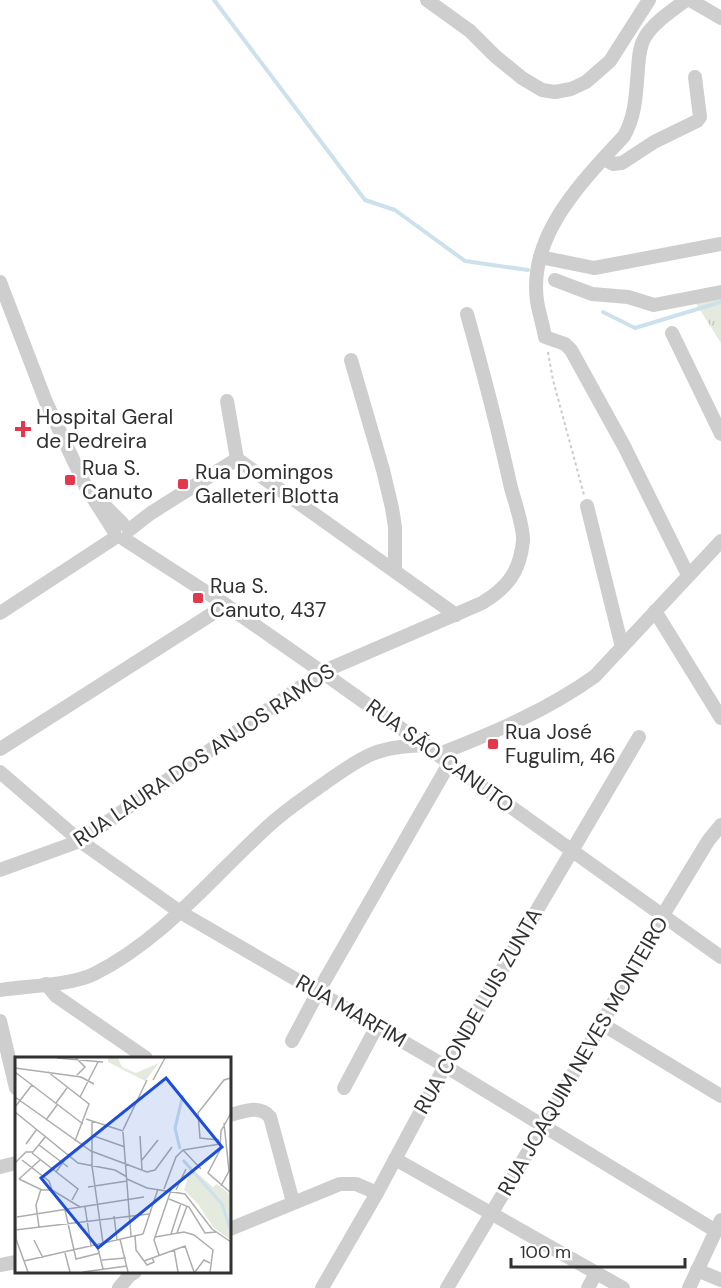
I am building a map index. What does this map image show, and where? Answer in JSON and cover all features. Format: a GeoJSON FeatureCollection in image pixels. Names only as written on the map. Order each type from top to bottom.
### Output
{"type":"FeatureCollection","features":[{"type":"Feature","properties":{"kind":"street"},"geometry":{"type":"LineString","coordinates":[[427,0],[470,30],[495,56],[522,78],[542,90],[555,92],[571,89],[586,82],[610,61],[648,0]]}},
{"type":"Feature","properties":{"kind":"street"},"geometry":{"type":"LineString","coordinates":[[688,575],[624,446],[571,350],[565,344],[546,337],[537,301],[537,277],[540,257],[561,210],[624,136],[633,119],[640,49],[645,36],[651,28],[688,0],[721,18]]}},
{"type":"Feature","properties":{"kind":"street"},"geometry":{"type":"LineString","coordinates":[[639,16],[651,28]]}},
{"type":"Feature","properties":{"kind":"street"},"geometry":{"type":"LineString","coordinates":[[604,159],[613,164],[622,163],[654,141],[694,124],[700,117],[695,77]]}},
{"type":"Feature","properties":{"kind":"street"},"geometry":{"type":"LineString","coordinates":[[540,257],[594,268],[721,244]]}},
{"type":"Feature","properties":{"kind":"street"},"geometry":{"type":"LineString","coordinates":[[555,280],[592,294],[628,297],[654,305],[721,292]]}},
{"type":"Feature","properties":{"kind":"street","name":"RUA SÃO CANUTO"},"geometry":{"type":"LineString","coordinates":[[0,282],[46,402],[86,487],[123,531],[155,561],[226,605],[322,672],[721,957]]}},
{"type":"Feature","properties":{"kind":"street","name":"RUA LAURA DOS ANJOS RAMOS"},"geometry":{"type":"LineString","coordinates":[[0,870],[80,841],[322,672],[482,603],[498,594],[510,580],[518,566],[524,539],[488,388],[467,314]]}},
{"type":"Feature","properties":{"kind":"street"},"geometry":{"type":"LineString","coordinates":[[672,333],[721,434]]}},
{"type":"Feature","properties":{"kind":"street"},"geometry":{"type":"LineString","coordinates":[[351,360],[392,508],[395,527],[395,569]]}},
{"type":"Feature","properties":{"kind":"street"},"geometry":{"type":"LineString","coordinates":[[226,401],[237,459],[395,569],[456,615]]}},
{"type":"Feature","properties":{"kind":"street"},"geometry":{"type":"LineString","coordinates":[[0,614],[123,531],[237,459]]}},
{"type":"Feature","properties":{"kind":"street"},"geometry":{"type":"LineString","coordinates":[[587,506],[622,647]]}},
{"type":"Feature","properties":{"kind":"street"},"geometry":{"type":"LineString","coordinates":[[292,1041],[444,758],[574,691],[595,676],[721,541]]}},
{"type":"Feature","properties":{"kind":"street"},"geometry":{"type":"LineString","coordinates":[[0,749],[226,605]]}},
{"type":"Feature","properties":{"kind":"street"},"geometry":{"type":"LineString","coordinates":[[655,611],[721,718]]}},
{"type":"Feature","properties":{"kind":"street","name":"RUA CONDE LUIS ZUNTA"},"geometry":{"type":"LineString","coordinates":[[322,1288],[446,1066],[570,851],[639,737]]}},
{"type":"Feature","properties":{"kind":"street"},"geometry":{"type":"LineString","coordinates":[[0,990],[72,981],[92,975],[143,945],[274,821],[295,804],[365,757],[388,749],[426,745]]}},
{"type":"Feature","properties":{"kind":"street","name":"RUA MARFIM"},"geometry":{"type":"LineString","coordinates":[[0,771],[80,841],[180,912],[718,1225]]}},
{"type":"Feature","properties":{"kind":"street","name":"RUA JOAQUIM NEVES MONTEIRO"},"geometry":{"type":"LineString","coordinates":[[447,1288],[544,1125],[663,915],[708,841],[721,825]]}},
{"type":"Feature","properties":{"kind":"street"},"geometry":{"type":"LineString","coordinates":[[46,984],[56,996],[143,1057]]}},
{"type":"Feature","properties":{"kind":"street"},"geometry":{"type":"LineString","coordinates":[[0,1021],[12,1079]]}},
{"type":"Feature","properties":{"kind":"street"},"geometry":{"type":"LineString","coordinates":[[602,1024],[721,1096]]}},
{"type":"Feature","properties":{"kind":"street"},"geometry":{"type":"LineString","coordinates":[[344,1088],[377,1026]]}},
{"type":"Feature","properties":{"kind":"street"},"geometry":{"type":"LineString","coordinates":[[231,1115],[255,1109],[262,1110],[270,1117],[292,1202]]}},
{"type":"Feature","properties":{"kind":"street"},"geometry":{"type":"LineString","coordinates":[[395,1158],[623,1288]]}},
{"type":"Feature","properties":{"kind":"street"},"geometry":{"type":"LineString","coordinates":[[0,1167],[15,1163]]}},
{"type":"Feature","properties":{"kind":"street"},"geometry":{"type":"LineString","coordinates":[[231,1229],[340,1184],[356,1184],[377,1193]]}},
{"type":"Feature","properties":{"kind":"street"},"geometry":{"type":"LineString","coordinates":[[689,1288],[718,1225]]}},
{"type":"Feature","properties":{"kind":"street"},"geometry":{"type":"LineString","coordinates":[[0,1265],[15,1262]]}},
{"type":"Feature","properties":{"kind":"street"},"geometry":{"type":"LineString","coordinates":[[697,1270],[721,1280]]}},
{"type":"Feature","properties":{"kind":"street"},"geometry":{"type":"LineString","coordinates":[[119,1288],[128,1273]]}},
{"type":"Feature","properties":{"kind":"street"},"geometry":{"type":"LineString","coordinates":[[588,1288],[596,1273]]}},
{"type":"Feature","properties":{"kind":"path"},"geometry":{"type":"LineString","coordinates":[[546,337],[553,380],[587,506]]}},
{"type":"Feature","properties":{"kind":"green space"},"geometry":{"type":"Polygon","coordinates":[[[721,296],[721,343],[695,302],[721,296]]]}},
{"type":"Feature","properties":{"kind":"waterway"},"geometry":{"type":"LineString","coordinates":[[214,0],[365,200],[395,210],[465,261],[528,270]]}},
{"type":"Feature","properties":{"kind":"waterway"},"geometry":{"type":"LineString","coordinates":[[603,312],[635,328],[721,302]]}},
{"type":"Feature","properties":{"kind":"place","name":"Hospital Geral de Pedreira"},"geometry":{"type":"Point","coordinates":[23,429]}},
{"type":"Feature","properties":{"kind":"place","name":"Rua S. Canuto"},"geometry":{"type":"Point","coordinates":[70,480]}},
{"type":"Feature","properties":{"kind":"place","name":"Rua Domingos Galleteri Blotta"},"geometry":{"type":"Point","coordinates":[183,484]}},
{"type":"Feature","properties":{"kind":"place","name":"Rua S. Canuto, 437"},"geometry":{"type":"Point","coordinates":[198,598]}},
{"type":"Feature","properties":{"kind":"place","name":"Rua José Fugulim, 46"},"geometry":{"type":"Point","coordinates":[493,744]}}]}
